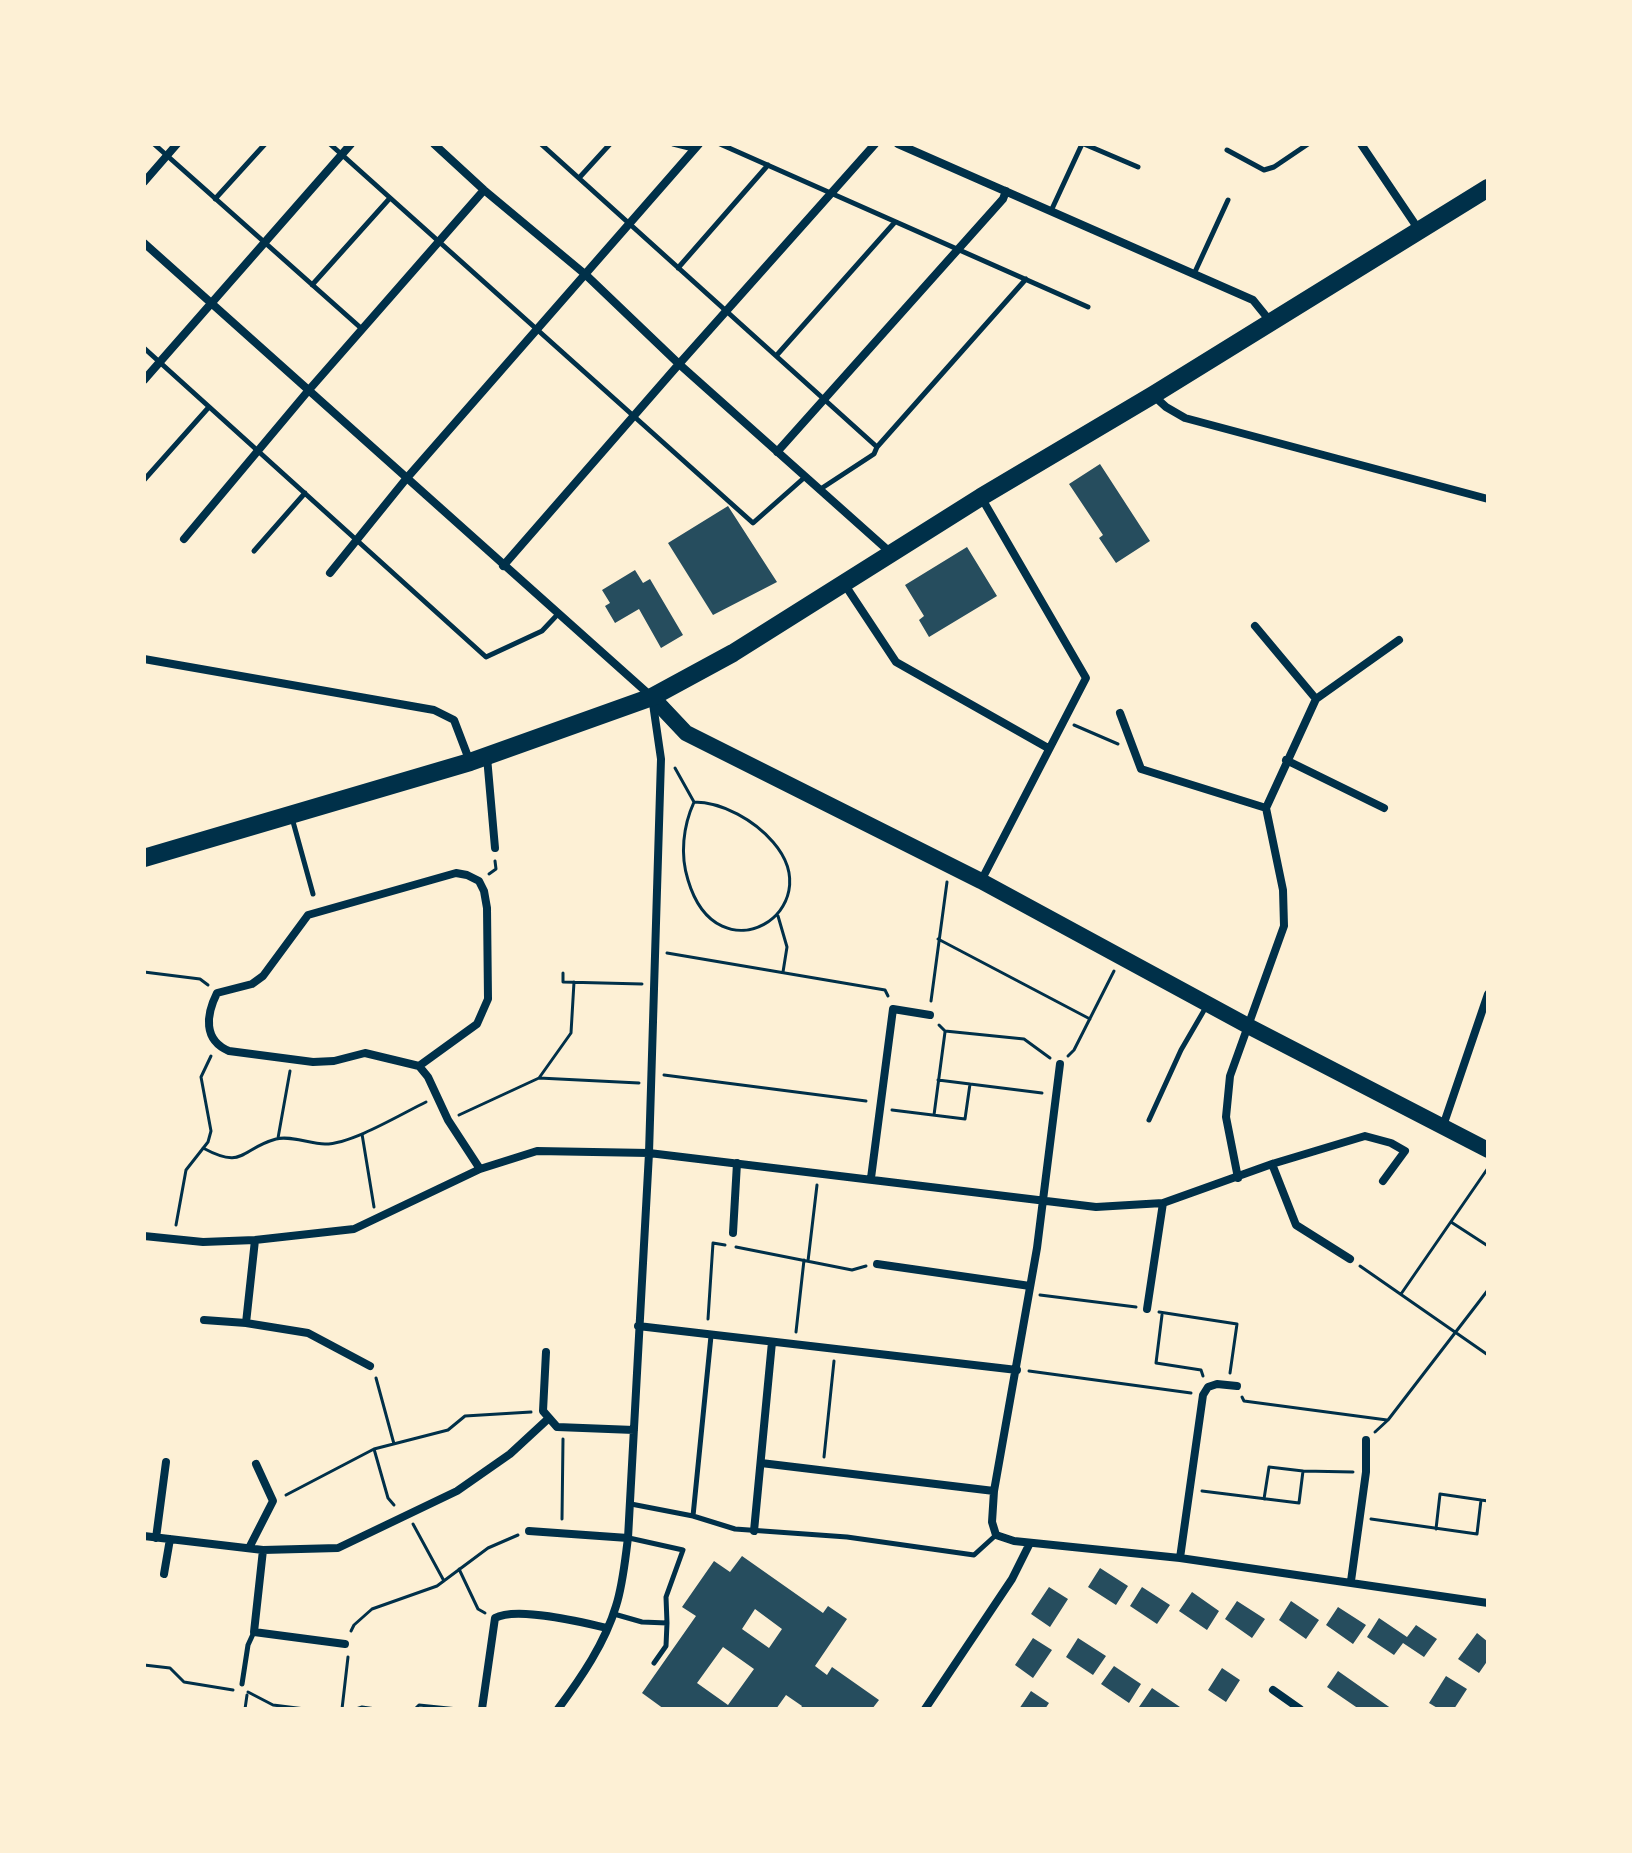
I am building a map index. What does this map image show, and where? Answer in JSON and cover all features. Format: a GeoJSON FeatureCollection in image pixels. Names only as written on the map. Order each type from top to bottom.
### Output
{"type":"FeatureCollection","features":[{"type":"Feature","properties":{"kind":"highway"},"geometry":{"type":"LineString","coordinates":[[144,858],[479,759],[652,697],[733,653],[845,585],[981,497],[1153,395],[1488,188]]}},
{"type":"Feature","properties":{"kind":"main road"},"geometry":{"type":"LineString","coordinates":[[652,697],[686,733],[981,881],[1208,1005],[1488,1150]]}},
{"type":"Feature","properties":{"kind":"street"},"geometry":{"type":"LineString","coordinates":[[144,182],[177,144]]}},
{"type":"Feature","properties":{"kind":"street"},"geometry":{"type":"LineString","coordinates":[[144,380],[351,144]]}},
{"type":"Feature","properties":{"kind":"street"},"geometry":{"type":"LineString","coordinates":[[434,144],[586,275],[679,364],[891,554]]}},
{"type":"Feature","properties":{"kind":"street"},"geometry":{"type":"LineString","coordinates":[[503,566],[875,144]]}},
{"type":"Feature","properties":{"kind":"street"},"geometry":{"type":"LineString","coordinates":[[898,144],[1257,302],[1271,322]]}},
{"type":"Feature","properties":{"kind":"street"},"geometry":{"type":"LineString","coordinates":[[1361,144],[1419,231]]}},
{"type":"Feature","properties":{"kind":"street"},"geometry":{"type":"LineString","coordinates":[[330,573],[406,479],[697,147]]}},
{"type":"Feature","properties":{"kind":"street"},"geometry":{"type":"LineString","coordinates":[[184,539],[308,391],[484,190]]}},
{"type":"Feature","properties":{"kind":"street"},"geometry":{"type":"LineString","coordinates":[[777,452],[1003,199],[1006,191]]}},
{"type":"Feature","properties":{"kind":"street"},"geometry":{"type":"LineString","coordinates":[[144,243],[652,697],[661,759],[652,1078],[628,1538],[613,1614],[579,1680],[558,1709]]}},
{"type":"Feature","properties":{"kind":"street"},"geometry":{"type":"LineString","coordinates":[[1153,395],[1185,418],[1488,499]]}},
{"type":"Feature","properties":{"kind":"street"},"geometry":{"type":"LineString","coordinates":[[981,497],[1086,678],[981,881]]}},
{"type":"Feature","properties":{"kind":"street"},"geometry":{"type":"LineString","coordinates":[[845,585],[896,662],[1048,748]]}},
{"type":"Feature","properties":{"kind":"street"},"geometry":{"type":"LineString","coordinates":[[1255,626],[1316,699]]}},
{"type":"Feature","properties":{"kind":"street"},"geometry":{"type":"LineString","coordinates":[[1238,1178],[1226,1117],[1227,1095],[1236,1059],[1284,926],[1283,890],[1266,808],[1316,699],[1399,640]]}},
{"type":"Feature","properties":{"kind":"street"},"geometry":{"type":"LineString","coordinates":[[144,659],[434,710],[454,720],[479,759],[495,848]]}},
{"type":"Feature","properties":{"kind":"street"},"geometry":{"type":"LineString","coordinates":[[1120,713],[1141,769],[1266,808]]}},
{"type":"Feature","properties":{"kind":"street"},"geometry":{"type":"LineString","coordinates":[[1286,760],[1384,808]]}},
{"type":"Feature","properties":{"kind":"street"},"geometry":{"type":"LineString","coordinates":[[419,1066],[477,1024],[488,999],[487,908],[479,881],[467,875],[456,873],[317,911],[301,921],[263,976],[252,984],[217,993],[211,1005],[209,1025],[217,1046],[229,1051],[292,1060],[334,1061],[365,1053],[419,1066],[448,1120],[480,1169]]}},
{"type":"Feature","properties":{"kind":"street"},"geometry":{"type":"LineString","coordinates":[[1443,1126],[1488,994]]}},
{"type":"Feature","properties":{"kind":"street"},"geometry":{"type":"LineString","coordinates":[[871,1178],[893,1009],[930,1015]]}},
{"type":"Feature","properties":{"kind":"street"},"geometry":{"type":"LineString","coordinates":[[1060,1064],[1030,1286],[994,1491],[992,1522],[996,1535],[1030,1543],[1180,1558],[1488,1603]]}},
{"type":"Feature","properties":{"kind":"street"},"geometry":{"type":"LineString","coordinates":[[144,1236],[203,1242],[255,1240],[354,1229],[480,1169],[537,1151],[649,1153],[1096,1207],[1163,1203],[1272,1164],[1365,1136],[1391,1143],[1405,1151],[1383,1181]]}},
{"type":"Feature","properties":{"kind":"street"},"geometry":{"type":"LineString","coordinates":[[733,1233],[737,1163]]}},
{"type":"Feature","properties":{"kind":"street"},"geometry":{"type":"LineString","coordinates":[[1272,1164],[1296,1225],[1350,1259]]}},
{"type":"Feature","properties":{"kind":"street"},"geometry":{"type":"LineString","coordinates":[[1147,1309],[1163,1203]]}},
{"type":"Feature","properties":{"kind":"street"},"geometry":{"type":"LineString","coordinates":[[246,1323],[255,1240]]}},
{"type":"Feature","properties":{"kind":"street"},"geometry":{"type":"LineString","coordinates":[[877,1264],[1030,1286]]}},
{"type":"Feature","properties":{"kind":"street"},"geometry":{"type":"LineString","coordinates":[[204,1320],[308,1333],[370,1366]]}},
{"type":"Feature","properties":{"kind":"street"},"geometry":{"type":"LineString","coordinates":[[638,1326],[1017,1370]]}},
{"type":"Feature","properties":{"kind":"street"},"geometry":{"type":"LineString","coordinates":[[754,1531],[772,1342]]}},
{"type":"Feature","properties":{"kind":"street"},"geometry":{"type":"LineString","coordinates":[[546,1352],[546,1414],[557,1427],[634,1430]]}},
{"type":"Feature","properties":{"kind":"street"},"geometry":{"type":"LineString","coordinates":[[1180,1558],[1205,1391],[1217,1384],[1237,1386]]}},
{"type":"Feature","properties":{"kind":"street"},"geometry":{"type":"LineString","coordinates":[[144,1536],[263,1550],[338,1548],[457,1491],[510,1454],[546,1414]]}},
{"type":"Feature","properties":{"kind":"street"},"geometry":{"type":"LineString","coordinates":[[1351,1581],[1366,1472],[1366,1440]]}},
{"type":"Feature","properties":{"kind":"street"},"geometry":{"type":"LineString","coordinates":[[156,1538],[166,1462]]}},
{"type":"Feature","properties":{"kind":"street"},"geometry":{"type":"LineString","coordinates":[[761,1463],[994,1491]]}},
{"type":"Feature","properties":{"kind":"street"},"geometry":{"type":"LineString","coordinates":[[249,1548],[273,1501],[256,1464]]}},
{"type":"Feature","properties":{"kind":"street"},"geometry":{"type":"LineString","coordinates":[[529,1531],[628,1538]]}},
{"type":"Feature","properties":{"kind":"street"},"geometry":{"type":"LineString","coordinates":[[164,1574],[170,1539]]}},
{"type":"Feature","properties":{"kind":"street"},"geometry":{"type":"LineString","coordinates":[[925,1709],[1012,1579],[1030,1543]]}},
{"type":"Feature","properties":{"kind":"street"},"geometry":{"type":"LineString","coordinates":[[263,1550],[254,1632],[345,1644]]}},
{"type":"Feature","properties":{"kind":"street"},"geometry":{"type":"LineString","coordinates":[[482,1709],[495,1618],[511,1613],[607,1628]]}},
{"type":"Feature","properties":{"kind":"street"},"geometry":{"type":"LineString","coordinates":[[1273,1690],[1300,1709]]}},
{"type":"Feature","properties":{"kind":"lane"},"geometry":{"type":"LineString","coordinates":[[154,144],[362,329]]}},
{"type":"Feature","properties":{"kind":"lane"},"geometry":{"type":"LineString","coordinates":[[215,199],[265,144]]}},
{"type":"Feature","properties":{"kind":"lane"},"geometry":{"type":"LineString","coordinates":[[330,144],[753,523],[805,477]]}},
{"type":"Feature","properties":{"kind":"lane"},"geometry":{"type":"LineString","coordinates":[[541,144],[877,447]]}},
{"type":"Feature","properties":{"kind":"lane"},"geometry":{"type":"LineString","coordinates":[[579,178],[610,144]]}},
{"type":"Feature","properties":{"kind":"lane"},"geometry":{"type":"LineString","coordinates":[[673,144],[697,147]]}},
{"type":"Feature","properties":{"kind":"lane"},"geometry":{"type":"LineString","coordinates":[[720,144],[1088,307]]}},
{"type":"Feature","properties":{"kind":"lane"},"geometry":{"type":"LineString","coordinates":[[1051,211],[1083,144],[1138,167]]}},
{"type":"Feature","properties":{"kind":"lane"},"geometry":{"type":"LineString","coordinates":[[1227,150],[1264,170],[1274,167],[1308,144]]}},
{"type":"Feature","properties":{"kind":"lane"},"geometry":{"type":"LineString","coordinates":[[678,268],[768,165]]}},
{"type":"Feature","properties":{"kind":"lane"},"geometry":{"type":"LineString","coordinates":[[312,285],[390,198]]}},
{"type":"Feature","properties":{"kind":"lane"},"geometry":{"type":"LineString","coordinates":[[1194,274],[1228,200]]}},
{"type":"Feature","properties":{"kind":"lane"},"geometry":{"type":"LineString","coordinates":[[776,356],[895,222]]}},
{"type":"Feature","properties":{"kind":"lane"},"geometry":{"type":"LineString","coordinates":[[819,490],[874,454],[1026,279]]}},
{"type":"Feature","properties":{"kind":"lane"},"geometry":{"type":"LineString","coordinates":[[144,348],[486,657],[542,631],[558,614]]}},
{"type":"Feature","properties":{"kind":"lane"},"geometry":{"type":"LineString","coordinates":[[144,480],[209,407]]}},
{"type":"Feature","properties":{"kind":"lane"},"geometry":{"type":"LineString","coordinates":[[254,551],[305,493]]}},
{"type":"Feature","properties":{"kind":"lane"},"geometry":{"type":"LineString","coordinates":[[292,815],[313,894]]}},
{"type":"Feature","properties":{"kind":"lane"},"geometry":{"type":"LineString","coordinates":[[1149,1120],[1181,1050],[1208,1005]]}},
{"type":"Feature","properties":{"kind":"lane"},"geometry":{"type":"LineString","coordinates":[[693,1516],[709,1336]]}},
{"type":"Feature","properties":{"kind":"lane"},"geometry":{"type":"LineString","coordinates":[[631,1504],[693,1516],[735,1529],[847,1537],[974,1555],[996,1535]]}},
{"type":"Feature","properties":{"kind":"lane"},"geometry":{"type":"LineString","coordinates":[[628,1538],[683,1550],[666,1597],[666,1646],[654,1663]]}},
{"type":"Feature","properties":{"kind":"lane"},"geometry":{"type":"LineString","coordinates":[[613,1614],[642,1622],[667,1623]]}},
{"type":"Feature","properties":{"kind":"lane"},"geometry":{"type":"LineString","coordinates":[[242,1684],[248,1645],[254,1632]]}},
{"type":"Feature","properties":{"kind":"path"},"geometry":{"type":"LineString","coordinates":[[1063,721],[1122,746],[1132,744]]}},
{"type":"Feature","properties":{"kind":"path"},"geometry":{"type":"LineString","coordinates":[[661,759],[671,759],[694,802],[687,821],[683,863],[693,897],[701,911],[712,922],[740,930],[758,928],[778,916],[785,905],[790,873],[781,852],[764,832],[746,819],[711,804],[694,802]]}},
{"type":"Feature","properties":{"kind":"path"},"geometry":{"type":"LineString","coordinates":[[479,881],[496,869],[495,848]]}},
{"type":"Feature","properties":{"kind":"path"},"geometry":{"type":"LineString","coordinates":[[950,865],[930,1015],[945,1031],[1024,1039],[1060,1064],[1074,1050],[1122,957]]}},
{"type":"Feature","properties":{"kind":"path"},"geometry":{"type":"LineString","coordinates":[[778,916],[787,947],[783,972]]}},
{"type":"Feature","properties":{"kind":"path"},"geometry":{"type":"LineString","coordinates":[[938,939],[1090,1019]]}},
{"type":"Feature","properties":{"kind":"path"},"geometry":{"type":"LineString","coordinates":[[655,951],[885,990],[893,1009]]}},
{"type":"Feature","properties":{"kind":"path"},"geometry":{"type":"LineString","coordinates":[[144,972],[200,979],[217,993]]}},
{"type":"Feature","properties":{"kind":"path"},"geometry":{"type":"LineString","coordinates":[[563,973],[563,982],[654,984]]}},
{"type":"Feature","properties":{"kind":"path"},"geometry":{"type":"LineString","coordinates":[[539,1078],[571,1033],[574,982]]}},
{"type":"Feature","properties":{"kind":"path"},"geometry":{"type":"LineString","coordinates":[[934,1115],[945,1031]]}},
{"type":"Feature","properties":{"kind":"path"},"geometry":{"type":"LineString","coordinates":[[173,1240],[186,1170],[203,1148],[211,1131],[201,1077],[217,1046]]}},
{"type":"Feature","properties":{"kind":"path"},"geometry":{"type":"LineString","coordinates":[[278,1138],[292,1060]]}},
{"type":"Feature","properties":{"kind":"path"},"geometry":{"type":"LineString","coordinates":[[448,1120],[539,1078],[652,1078],[965,1119],[970,1084]]}},
{"type":"Feature","properties":{"kind":"path"},"geometry":{"type":"LineString","coordinates":[[938,1080],[1055,1095]]}},
{"type":"Feature","properties":{"kind":"path"},"geometry":{"type":"LineString","coordinates":[[203,1148],[222,1158],[235,1159],[278,1138],[327,1144],[362,1134],[437,1096]]}},
{"type":"Feature","properties":{"kind":"path"},"geometry":{"type":"LineString","coordinates":[[362,1134],[376,1219]]}},
{"type":"Feature","properties":{"kind":"path"},"geometry":{"type":"LineString","coordinates":[[1401,1294],[1488,1168]]}},
{"type":"Feature","properties":{"kind":"path"},"geometry":{"type":"LineString","coordinates":[[794,1345],[819,1172]]}},
{"type":"Feature","properties":{"kind":"path"},"geometry":{"type":"LineString","coordinates":[[1451,1222],[1488,1246]]}},
{"type":"Feature","properties":{"kind":"path"},"geometry":{"type":"LineString","coordinates":[[709,1336],[713,1243],[852,1270],[877,1264]]}},
{"type":"Feature","properties":{"kind":"path"},"geometry":{"type":"LineString","coordinates":[[1350,1259],[1488,1355]]}},
{"type":"Feature","properties":{"kind":"path"},"geometry":{"type":"LineString","coordinates":[[1366,1440],[1388,1420],[1488,1290]]}},
{"type":"Feature","properties":{"kind":"path"},"geometry":{"type":"LineString","coordinates":[[1017,1370],[1205,1391],[1201,1370],[1156,1363],[1163,1313]]}},
{"type":"Feature","properties":{"kind":"path"},"geometry":{"type":"LineString","coordinates":[[823,1469],[836,1349]]}},
{"type":"Feature","properties":{"kind":"path"},"geometry":{"type":"LineString","coordinates":[[370,1366],[375,1374],[394,1444]]}},
{"type":"Feature","properties":{"kind":"path"},"geometry":{"type":"LineString","coordinates":[[1237,1386],[1244,1401],[1388,1420]]}},
{"type":"Feature","properties":{"kind":"path"},"geometry":{"type":"LineString","coordinates":[[273,1501],[374,1449],[448,1430],[465,1416],[546,1414]]}},
{"type":"Feature","properties":{"kind":"path"},"geometry":{"type":"LineString","coordinates":[[562,1533],[564,1427]]}},
{"type":"Feature","properties":{"kind":"path"},"geometry":{"type":"LineString","coordinates":[[374,1449],[388,1498],[406,1515],[444,1581]]}},
{"type":"Feature","properties":{"kind":"path"},"geometry":{"type":"LineString","coordinates":[[1264,1499],[1269,1467],[1366,1472]]}},
{"type":"Feature","properties":{"kind":"path"},"geometry":{"type":"LineString","coordinates":[[1190,1490],[1299,1503],[1303,1471]]}},
{"type":"Feature","properties":{"kind":"path"},"geometry":{"type":"LineString","coordinates":[[1436,1529],[1440,1494],[1488,1501]]}},
{"type":"Feature","properties":{"kind":"path"},"geometry":{"type":"LineString","coordinates":[[1360,1517],[1477,1534],[1481,1500]]}},
{"type":"Feature","properties":{"kind":"path"},"geometry":{"type":"LineString","coordinates":[[342,1709],[348,1656],[345,1644],[354,1625],[372,1609],[437,1586],[488,1548],[529,1531]]}},
{"type":"Feature","properties":{"kind":"path"},"geometry":{"type":"LineString","coordinates":[[459,1569],[478,1609],[495,1618]]}},
{"type":"Feature","properties":{"kind":"path"},"geometry":{"type":"LineString","coordinates":[[144,1665],[170,1668],[184,1682],[247,1692],[273,1705],[305,1709]]}},
{"type":"Feature","properties":{"kind":"path"},"geometry":{"type":"LineString","coordinates":[[245,1709],[247,1692]]}},
{"type":"Feature","properties":{"kind":"path"},"geometry":{"type":"LineString","coordinates":[[415,1709],[419,1705],[458,1709]]}},
{"type":"Feature","properties":{"kind":"path"},"geometry":{"type":"LineString","coordinates":[[356,1709],[376,1709]]}},
{"type":"Feature","properties":{"kind":"building"},"geometry":{"type":"Polygon","coordinates":[[[1100,464],[1150,541],[1116,563],[1099,538],[1103,535],[1069,484],[1100,464]]]}},
{"type":"Feature","properties":{"kind":"building"},"geometry":{"type":"Polygon","coordinates":[[[728,506],[777,582],[713,615],[668,543],[728,506]]]}},
{"type":"Feature","properties":{"kind":"building"},"geometry":{"type":"Polygon","coordinates":[[[967,547],[997,596],[929,637],[919,620],[924,616],[905,585],[967,547]]]}},
{"type":"Feature","properties":{"kind":"building"},"geometry":{"type":"Polygon","coordinates":[[[635,570],[643,583],[650,579],[683,635],[661,648],[639,609],[615,623],[605,606],[610,603],[602,590],[635,570]]]}},
{"type":"Feature","properties":{"kind":"building"},"geometry":{"type":"Polygon","coordinates":[[[742,1556],[823,1613],[828,1606],[847,1619],[815,1666],[827,1675],[832,1667],[879,1700],[872,1709],[800,1709],[802,1706],[786,1695],[776,1709],[664,1709],[642,1693],[696,1616],[682,1607],[714,1561],[730,1572],[742,1556]],[[755,1609],[742,1629],[769,1648],[782,1629],[755,1609]],[[723,1647],[697,1683],[728,1705],[754,1669],[723,1647]]]}},
{"type":"Feature","properties":{"kind":"building"},"geometry":{"type":"Polygon","coordinates":[[[1100,1568],[1128,1586],[1116,1605],[1088,1587],[1100,1568]]]}},
{"type":"Feature","properties":{"kind":"building"},"geometry":{"type":"Polygon","coordinates":[[[1049,1587],[1068,1599],[1050,1627],[1031,1614],[1049,1587]]]}},
{"type":"Feature","properties":{"kind":"building"},"geometry":{"type":"Polygon","coordinates":[[[1142,1587],[1170,1605],[1157,1624],[1130,1606],[1142,1587]]]}},
{"type":"Feature","properties":{"kind":"building"},"geometry":{"type":"Polygon","coordinates":[[[1192,1592],[1219,1611],[1207,1630],[1179,1611],[1192,1592]]]}},
{"type":"Feature","properties":{"kind":"building"},"geometry":{"type":"Polygon","coordinates":[[[1237,1601],[1265,1619],[1252,1638],[1225,1619],[1237,1601]]]}},
{"type":"Feature","properties":{"kind":"building"},"geometry":{"type":"Polygon","coordinates":[[[1291,1601],[1319,1620],[1306,1639],[1279,1620],[1291,1601]]]}},
{"type":"Feature","properties":{"kind":"building"},"geometry":{"type":"Polygon","coordinates":[[[1338,1607],[1366,1625],[1353,1644],[1326,1625],[1338,1607]]]}},
{"type":"Feature","properties":{"kind":"building"},"geometry":{"type":"Polygon","coordinates":[[[1379,1618],[1407,1637],[1416,1625],[1437,1639],[1424,1657],[1403,1643],[1394,1655],[1367,1637],[1379,1618]]]}},
{"type":"Feature","properties":{"kind":"building"},"geometry":{"type":"Polygon","coordinates":[[[1477,1633],[1488,1642],[1488,1660],[1479,1673],[1458,1659],[1477,1633]]]}},
{"type":"Feature","properties":{"kind":"building"},"geometry":{"type":"Polygon","coordinates":[[[1033,1638],[1052,1650],[1033,1678],[1015,1665],[1033,1638]]]}},
{"type":"Feature","properties":{"kind":"building"},"geometry":{"type":"Polygon","coordinates":[[[1078,1638],[1106,1656],[1093,1675],[1066,1657],[1078,1638]]]}},
{"type":"Feature","properties":{"kind":"building"},"geometry":{"type":"Polygon","coordinates":[[[1114,1666],[1141,1684],[1129,1703],[1101,1684],[1114,1666]]]}},
{"type":"Feature","properties":{"kind":"building"},"geometry":{"type":"Polygon","coordinates":[[[1222,1668],[1240,1680],[1226,1702],[1208,1690],[1222,1668]]]}},
{"type":"Feature","properties":{"kind":"building"},"geometry":{"type":"Polygon","coordinates":[[[1338,1671],[1392,1709],[1359,1709],[1327,1687],[1338,1671]]]}},
{"type":"Feature","properties":{"kind":"building"},"geometry":{"type":"Polygon","coordinates":[[[1446,1676],[1467,1689],[1454,1709],[1439,1709],[1429,1703],[1446,1676]]]}},
{"type":"Feature","properties":{"kind":"building"},"geometry":{"type":"Polygon","coordinates":[[[1152,1688],[1180,1707],[1139,1707],[1152,1688]]]}},
{"type":"Feature","properties":{"kind":"building"},"geometry":{"type":"Polygon","coordinates":[[[1031,1691],[1049,1703],[1045,1709],[1019,1709],[1031,1691]]]}}]}
